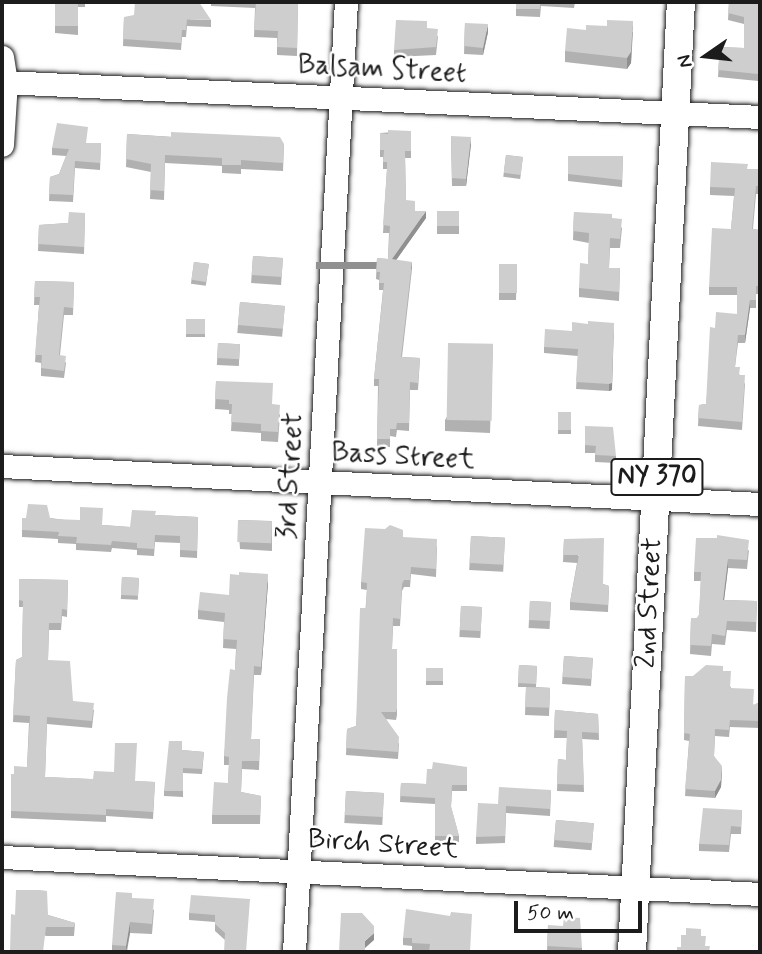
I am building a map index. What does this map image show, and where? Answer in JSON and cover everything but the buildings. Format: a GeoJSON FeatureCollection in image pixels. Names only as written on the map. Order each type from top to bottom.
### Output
{"type":"FeatureCollection","features":[{"type":"Feature","properties":{"kind":"main road","name":"2nd Street"},"geometry":{"type":"LineString","coordinates":[[632,952],[681,2]]}},
{"type":"Feature","properties":{"kind":"street","name":"3rd Street"},"geometry":{"type":"LineString","coordinates":[[294,952],[346,2]]}},
{"type":"Feature","properties":{"kind":"street"},"geometry":{"type":"LineString","coordinates":[[2,57],[2,145]]}},
{"type":"Feature","properties":{"kind":"street","name":"Balsam Street"},"geometry":{"type":"LineString","coordinates":[[4,81],[760,117]]}},
{"type":"Feature","properties":{"kind":"street","name":"Bass Street"},"geometry":{"type":"LineString","coordinates":[[2,466],[760,504]]}},
{"type":"Feature","properties":{"kind":"street","name":"Birch Street"},"geometry":{"type":"LineString","coordinates":[[2,857],[298,869],[634,890],[760,894]]}}]}
